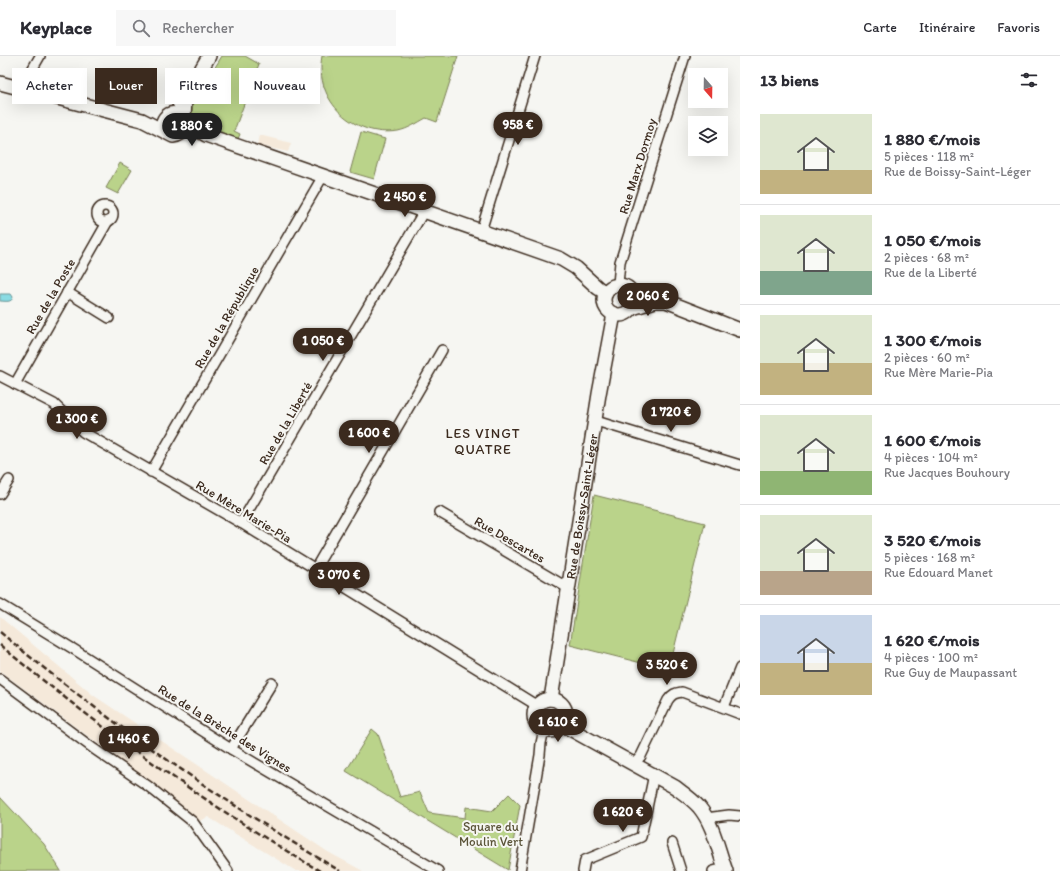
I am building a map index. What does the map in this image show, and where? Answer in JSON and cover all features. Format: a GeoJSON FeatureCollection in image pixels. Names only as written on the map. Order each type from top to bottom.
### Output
{"type":"FeatureCollection","features":[{"type":"Feature","properties":{"kind":"main road"},"geometry":{"type":"LineString","coordinates":[[202,68],[209,56]]}},
{"type":"Feature","properties":{"kind":"main road"},"geometry":{"type":"LineString","coordinates":[[0,83],[12,86]]}},
{"type":"Feature","properties":{"kind":"main road"},"geometry":{"type":"LineString","coordinates":[[80,104],[142,120],[166,121],[175,114],[178,115],[184,121],[206,135],[561,259],[576,268],[598,288],[606,292]]}},
{"type":"Feature","properties":{"kind":"main road"},"geometry":{"type":"LineString","coordinates":[[166,121],[179,104]]}},
{"type":"Feature","properties":{"kind":"main road"},"geometry":{"type":"LineString","coordinates":[[179,134],[184,129],[185,104]]}},
{"type":"Feature","properties":{"kind":"main road"},"geometry":{"type":"LineString","coordinates":[[166,121],[169,135],[206,135]]}},
{"type":"Feature","properties":{"kind":"main road"},"geometry":{"type":"LineString","coordinates":[[655,301],[634,294],[627,287],[618,284],[609,288],[606,292],[604,302],[606,307],[614,314],[624,314],[632,308],[655,301],[666,301],[740,330]]}},
{"type":"Feature","properties":{"kind":"main road"},"geometry":{"type":"LineString","coordinates":[[632,308],[634,303],[634,294]]}},
{"type":"Feature","properties":{"kind":"main road","name":"Rue de Boissy-Saint-Léger"},"geometry":{"type":"LineString","coordinates":[[551,699],[614,314]]}},
{"type":"Feature","properties":{"kind":"main road"},"geometry":{"type":"LineString","coordinates":[[551,699],[560,702],[564,706],[566,716],[563,725],[554,731],[539,728],[533,715],[536,705],[540,701],[551,699]]}},
{"type":"Feature","properties":{"kind":"main road"},"geometry":{"type":"LineString","coordinates":[[563,725],[675,786],[699,807],[713,832],[721,870]]}},
{"type":"Feature","properties":{"kind":"street"},"geometry":{"type":"LineString","coordinates":[[33,68],[40,56]]}},
{"type":"Feature","properties":{"kind":"street"},"geometry":{"type":"LineString","coordinates":[[481,231],[535,56]]}},
{"type":"Feature","properties":{"kind":"street","name":"Rue Marx Dormoy"},"geometry":{"type":"LineString","coordinates":[[618,284],[620,262],[685,56]]}},
{"type":"Feature","properties":{"kind":"street","name":"Rue de la République"},"geometry":{"type":"LineString","coordinates":[[151,472],[323,176]]}},
{"type":"Feature","properties":{"kind":"street","name":"Rue de la Liberté"},"geometry":{"type":"LineString","coordinates":[[241,523],[424,211]]}},
{"type":"Feature","properties":{"kind":"street","name":"Rue de la Poste"},"geometry":{"type":"LineString","coordinates":[[14,384],[108,221]]}},
{"type":"Feature","properties":{"kind":"street"},"geometry":{"type":"LineString","coordinates":[[67,292],[110,318]]}},
{"type":"Feature","properties":{"kind":"street"},"geometry":{"type":"LineString","coordinates":[[315,569],[442,350]]}},
{"type":"Feature","properties":{"kind":"street","name":"Rue Mère Marie-Pia"},"geometry":{"type":"LineString","coordinates":[[0,376],[54,404],[83,432],[241,523],[536,705]]}},
{"type":"Feature","properties":{"kind":"street"},"geometry":{"type":"LineString","coordinates":[[596,421],[740,465]]}},
{"type":"Feature","properties":{"kind":"street"},"geometry":{"type":"LineString","coordinates":[[0,494],[9,480]]}},
{"type":"Feature","properties":{"kind":"street","name":"Rue Descartes"},"geometry":{"type":"LineString","coordinates":[[439,512],[568,588]]}},
{"type":"Feature","properties":{"kind":"street","name":"Rue de la Brèche des Vignes"},"geometry":{"type":"LineString","coordinates":[[0,604],[232,749],[438,871]]}},
{"type":"Feature","properties":{"kind":"street"},"geometry":{"type":"LineString","coordinates":[[724,707],[740,668]]}},
{"type":"Feature","properties":{"kind":"street"},"geometry":{"type":"LineString","coordinates":[[0,679],[94,749],[148,786],[193,822],[228,871]]}},
{"type":"Feature","properties":{"kind":"street"},"geometry":{"type":"LineString","coordinates":[[232,749],[272,683]]}},
{"type":"Feature","properties":{"kind":"street"},"geometry":{"type":"LineString","coordinates":[[634,764],[641,756],[671,695],[675,693],[682,692],[740,714]]}},
{"type":"Feature","properties":{"kind":"street"},"geometry":{"type":"LineString","coordinates":[[520,871],[540,754],[540,743],[544,730]]}},
{"type":"Feature","properties":{"kind":"street"},"geometry":{"type":"LineString","coordinates":[[583,871],[585,860],[641,837],[654,774]]}},
{"type":"Feature","properties":{"kind":"street"},"geometry":{"type":"LineString","coordinates":[[706,818],[729,815],[740,816]]}},
{"type":"Feature","properties":{"kind":"street"},"geometry":{"type":"LineString","coordinates":[[672,843],[681,871]]}},
{"type":"Feature","properties":{"kind":"shaded area"},"geometry":{"type":"Polygon","coordinates":[[[259,135],[291,143],[288,152],[257,145],[259,135]]]}},
{"type":"Feature","properties":{"kind":"shaded area"},"geometry":{"type":"Polygon","coordinates":[[[0,617],[93,695],[328,852],[363,871],[296,871],[208,817],[200,821],[189,811],[0,671],[0,617]]]}},
{"type":"Feature","properties":{"kind":"green space"},"geometry":{"type":"Polygon","coordinates":[[[222,56],[245,56],[259,64],[258,68],[239,68],[239,104],[244,104],[234,131],[240,134],[238,139],[196,122],[190,115],[190,108],[192,104],[231,104],[231,68],[215,68],[222,56]]]}},
{"type":"Feature","properties":{"kind":"green space"},"geometry":{"type":"Polygon","coordinates":[[[322,56],[458,56],[437,122],[426,118],[402,130],[382,132],[366,129],[340,113],[324,88],[321,72],[322,56]]]}},
{"type":"Feature","properties":{"kind":"green space"},"geometry":{"type":"Polygon","coordinates":[[[361,132],[385,139],[374,179],[350,172],[361,132]]]}},
{"type":"Feature","properties":{"kind":"green space"},"geometry":{"type":"Polygon","coordinates":[[[120,163],[132,170],[118,194],[106,188],[120,163]]]}},
{"type":"Feature","properties":{"kind":"green space"},"geometry":{"type":"Polygon","coordinates":[[[594,495],[705,523],[669,670],[570,645],[594,495]]]}},
{"type":"Feature","properties":{"kind":"green space","name":"Square du Moulin Vert"},"geometry":{"type":"Polygon","coordinates":[[[372,729],[378,734],[400,797],[420,792],[429,813],[465,818],[466,807],[492,811],[509,794],[520,805],[508,870],[346,771],[372,729]]]}},
{"type":"Feature","properties":{"kind":"green space"},"geometry":{"type":"Polygon","coordinates":[[[0,797],[44,844],[61,871],[0,871],[0,797]]]}},
{"type":"Feature","properties":{"kind":"water"},"geometry":{"type":"Polygon","coordinates":[[[0,294],[11,294],[13,297],[10,301],[0,301],[0,294]]]}},
{"type":"Feature","properties":{"kind":"railway"},"geometry":{"type":"LineString","coordinates":[[0,632],[81,697],[165,758],[208,788],[340,871]]}},
{"type":"Feature","properties":{"kind":"railway"},"geometry":{"type":"LineString","coordinates":[[0,645],[76,706],[156,765],[237,820],[320,871]]}},
{"type":"Feature","properties":{"kind":"district","name":"LES VINGT QUATRE"},"geometry":{"type":"Point","coordinates":[483,442]}}]}
